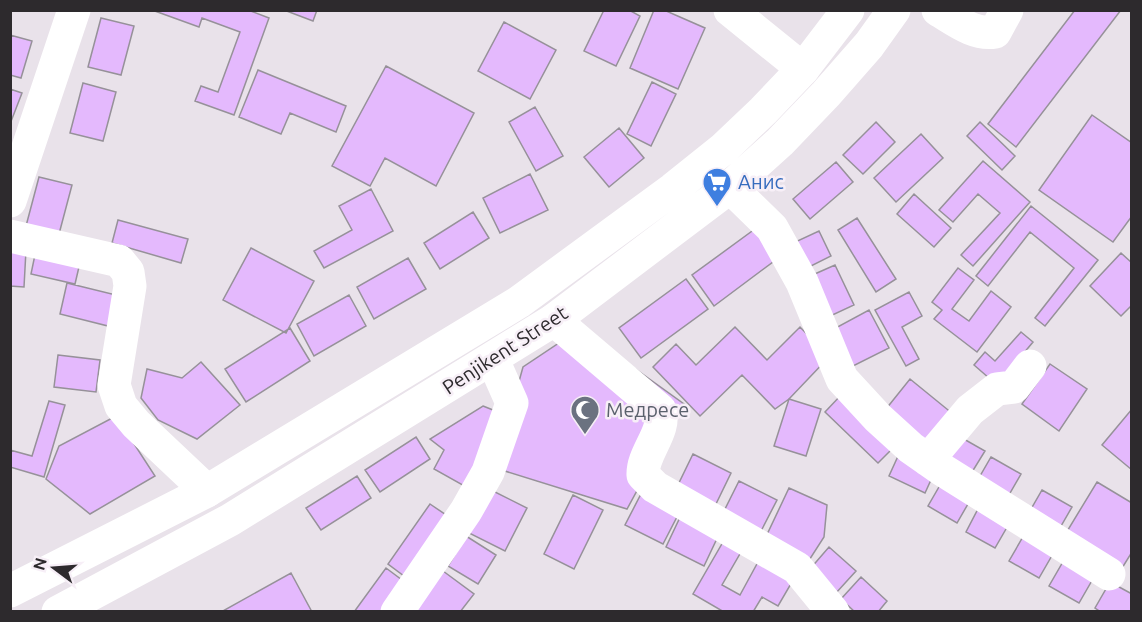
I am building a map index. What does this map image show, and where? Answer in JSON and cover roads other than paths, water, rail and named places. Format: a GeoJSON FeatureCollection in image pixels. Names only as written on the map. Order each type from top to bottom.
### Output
{"type":"FeatureCollection","features":[{"type":"Feature","properties":{"kind":"main road"},"geometry":{"type":"LineString","coordinates":[[10,201],[74,10]]}},
{"type":"Feature","properties":{"kind":"main road"},"geometry":{"type":"LineString","coordinates":[[730,10],[802,69]]}},
{"type":"Feature","properties":{"kind":"main road","name":"Penjikent Street"},"geometry":{"type":"LineString","coordinates":[[17,582],[207,492],[519,302],[673,189],[723,149],[802,69],[848,10]]}},
{"type":"Feature","properties":{"kind":"main road","name":"Penjikent Street"},"geometry":{"type":"LineString","coordinates":[[58,612],[230,520],[493,360],[554,320],[730,187],[826,94],[868,45],[894,10]]}},
{"type":"Feature","properties":{"kind":"main road"},"geometry":{"type":"LineString","coordinates":[[938,10],[969,28],[987,33],[995,32],[1007,10]]}},
{"type":"Feature","properties":{"kind":"main road"},"geometry":{"type":"LineString","coordinates":[[730,187],[772,228],[802,282],[842,379],[884,424],[928,460],[1109,574]]}},
{"type":"Feature","properties":{"kind":"main road"},"geometry":{"type":"LineString","coordinates":[[10,236],[119,261],[128,272],[130,286],[114,385],[121,406],[136,424],[207,492]]}},
{"type":"Feature","properties":{"kind":"main road"},"geometry":{"type":"LineString","coordinates":[[554,320],[660,410],[663,416],[661,425],[643,466],[643,475],[655,487],[797,568],[833,612]]}},
{"type":"Feature","properties":{"kind":"main road"},"geometry":{"type":"LineString","coordinates":[[397,612],[466,511],[488,472],[512,403],[493,360]]}},
{"type":"Feature","properties":{"kind":"main road"},"geometry":{"type":"LineString","coordinates":[[928,460],[970,410],[998,389],[1014,387],[1030,366]]}},
{"type":"Feature","properties":{"kind":"place","name":"Анис"},"geometry":{"type":"Point","coordinates":[717,208]}},
{"type":"Feature","properties":{"kind":"place","name":"Медресе"},"geometry":{"type":"Point","coordinates":[585,436]}}]}
